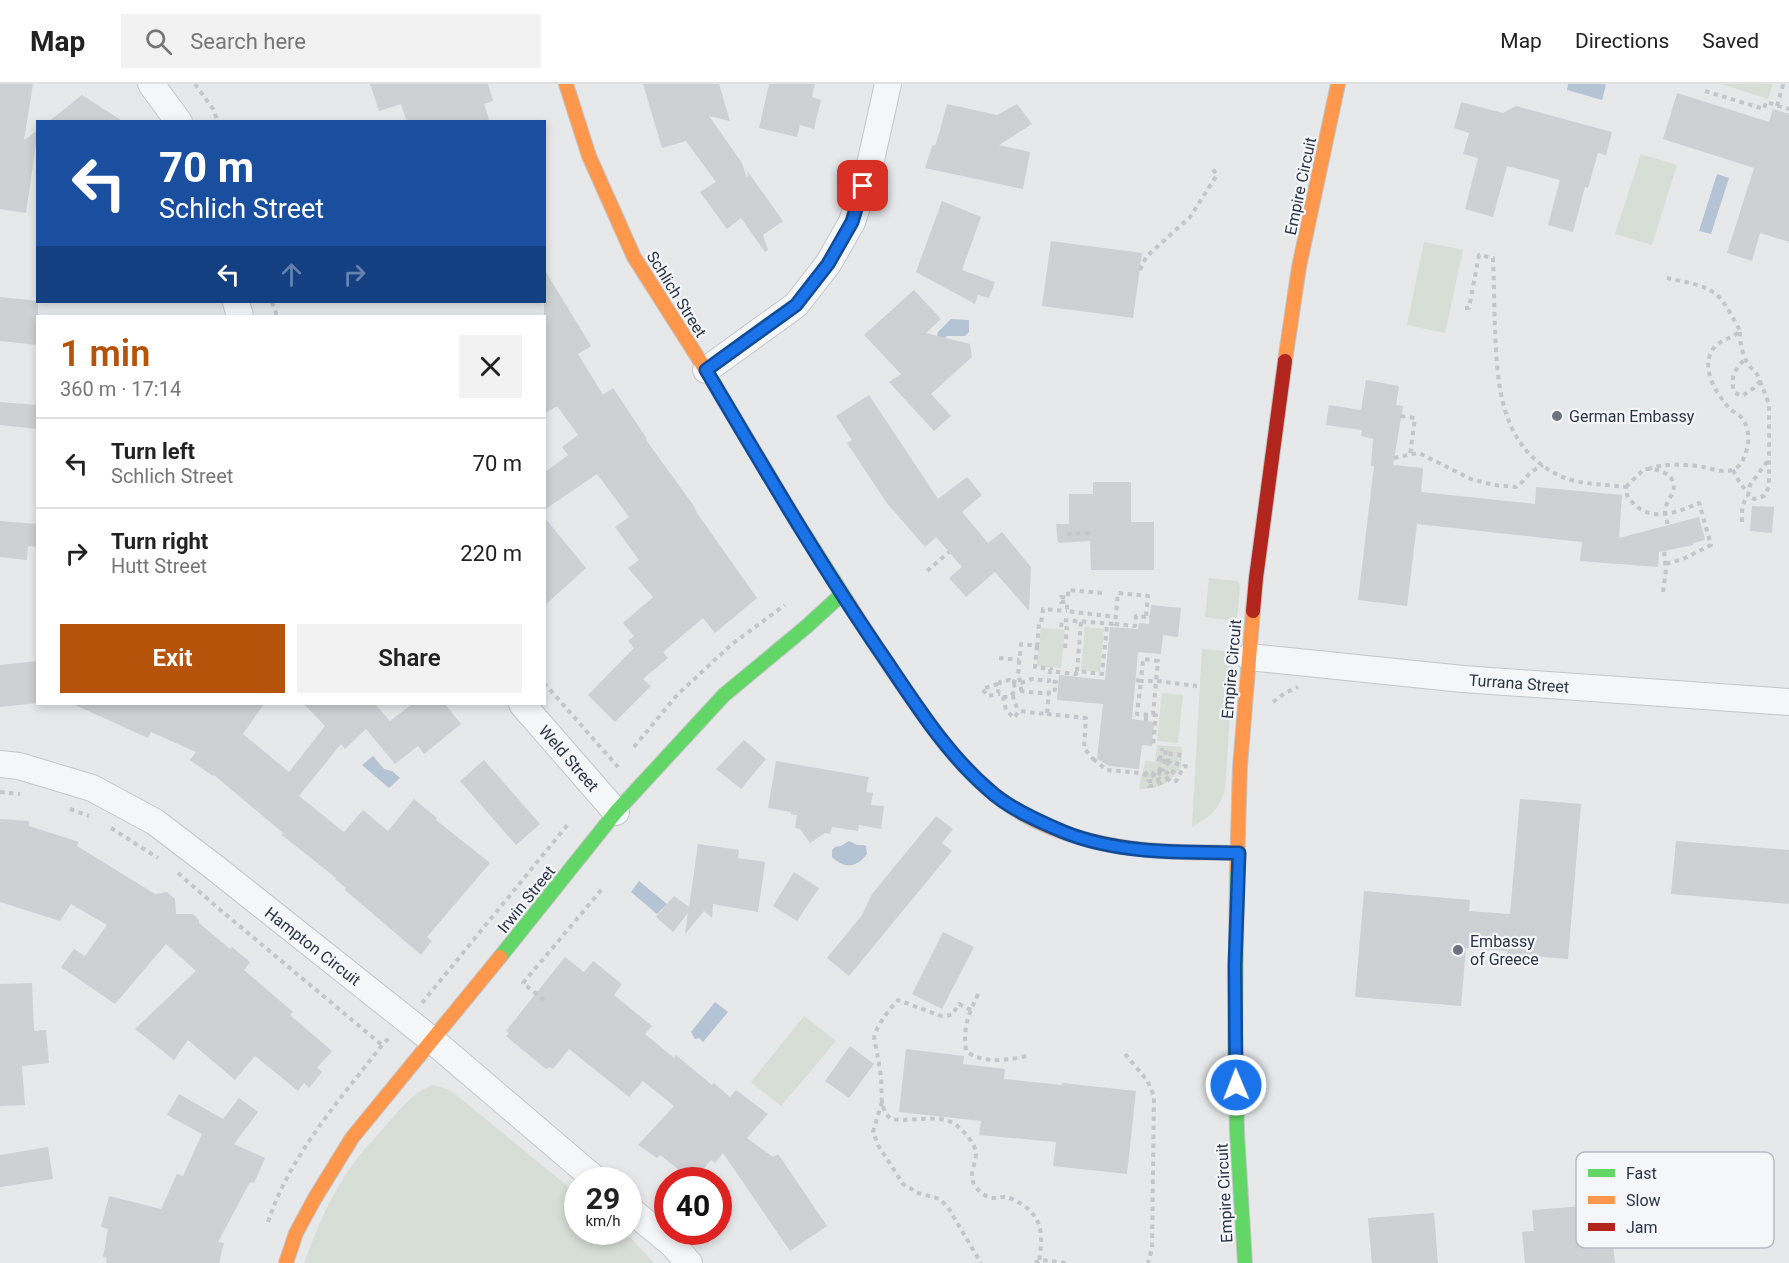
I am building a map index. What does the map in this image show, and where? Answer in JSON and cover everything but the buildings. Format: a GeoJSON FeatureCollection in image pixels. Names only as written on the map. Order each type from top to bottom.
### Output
{"type":"FeatureCollection","features":[{"type":"Feature","properties":{"kind":"street"},"geometry":{"type":"LineString","coordinates":[[150,84],[177,120]]}},
{"type":"Feature","properties":{"kind":"street","name":"Schlich Street"},"geometry":{"type":"LineString","coordinates":[[566,84],[589,156],[634,257],[706,370],[841,595],[914,703],[960,762],[990,792],[1024,813],[1065,832],[1100,843],[1143,849],[1239,853]]}},
{"type":"Feature","properties":{"kind":"street"},"geometry":{"type":"LineString","coordinates":[[706,370],[796,305],[828,264],[852,222],[869,169],[888,84]]}},
{"type":"Feature","properties":{"kind":"street","name":"Empire Circuit"},"geometry":{"type":"LineString","coordinates":[[1245,1263],[1237,1132],[1235,1037],[1240,766],[1261,531],[1288,336],[1299,267],[1338,84]]}},
{"type":"Feature","properties":{"kind":"street","name":"Irwin Street"},"geometry":{"type":"LineString","coordinates":[[286,1263],[296,1233],[310,1206],[352,1138],[531,920],[616,812],[724,695],[841,595]]}},
{"type":"Feature","properties":{"kind":"street","name":"Turrana Street"},"geometry":{"type":"LineString","coordinates":[[1249,657],[1463,679],[1789,702]]}},
{"type":"Feature","properties":{"kind":"street","name":"Weld Street"},"geometry":{"type":"LineString","coordinates":[[523,705],[616,812]]}},
{"type":"Feature","properties":{"kind":"street","name":"Hampton Circuit"},"geometry":{"type":"LineString","coordinates":[[0,764],[19,766],[92,788],[155,822],[432,1040],[581,1167]]}},
{"type":"Feature","properties":{"kind":"street"},"geometry":{"type":"LineString","coordinates":[[642,1219],[672,1244],[689,1263]]}},
{"type":"Feature","properties":{"kind":"path"},"geometry":{"type":"LineString","coordinates":[[195,84],[213,109],[217,120]]}},
{"type":"Feature","properties":{"kind":"path"},"geometry":{"type":"LineString","coordinates":[[1777,106],[1783,85],[1780,84]]}},
{"type":"Feature","properties":{"kind":"path"},"geometry":{"type":"LineString","coordinates":[[1705,91],[1764,109],[1766,102],[1789,110]]}},
{"type":"Feature","properties":{"kind":"path"},"geometry":{"type":"LineString","coordinates":[[1140,270],[1146,257],[1190,217],[1217,175],[1212,168]]}},
{"type":"Feature","properties":{"kind":"path"},"geometry":{"type":"LineString","coordinates":[[1465,308],[1469,308],[1479,255],[1493,258],[1496,357],[1500,398],[1510,425],[1524,448],[1558,475],[1573,481],[1626,487]]}},
{"type":"Feature","properties":{"kind":"path"},"geometry":{"type":"LineString","coordinates":[[1667,278],[1699,286],[1718,296],[1740,331],[1740,343],[1745,359],[1758,374],[1769,404],[1769,487],[1764,496],[1758,499],[1748,494],[1733,470]]}},
{"type":"Feature","properties":{"kind":"path"},"geometry":{"type":"LineString","coordinates":[[1666,564],[1683,559],[1711,545],[1699,503],[1665,514],[1651,514],[1638,508],[1626,495],[1626,487],[1638,473],[1659,465],[1702,467],[1716,471],[1733,470],[1741,464],[1749,443],[1744,421],[1727,405],[1712,382],[1708,371],[1712,350],[1719,343],[1740,331]]}},
{"type":"Feature","properties":{"kind":"path"},"geometry":{"type":"LineString","coordinates":[[1745,359],[1734,373],[1732,380],[1735,393],[1742,396],[1760,381]]}},
{"type":"Feature","properties":{"kind":"path"},"geometry":{"type":"LineString","coordinates":[[1401,416],[1415,418],[1410,455]]}},
{"type":"Feature","properties":{"kind":"path"},"geometry":{"type":"LineString","coordinates":[[1394,458],[1418,453],[1471,479],[1494,485],[1516,487],[1531,472],[1543,465]]}},
{"type":"Feature","properties":{"kind":"path"},"geometry":{"type":"LineString","coordinates":[[1742,522],[1743,502],[1750,485],[1769,459]]}},
{"type":"Feature","properties":{"kind":"path"},"geometry":{"type":"LineString","coordinates":[[1648,469],[1665,472],[1672,479],[1673,490],[1665,506],[1668,525]]}},
{"type":"Feature","properties":{"kind":"path"},"geometry":{"type":"LineString","coordinates":[[1066,534],[1090,533]]}},
{"type":"Feature","properties":{"kind":"path"},"geometry":{"type":"LineString","coordinates":[[1663,592],[1666,564],[1664,551]]}},
{"type":"Feature","properties":{"kind":"path"},"geometry":{"type":"LineString","coordinates":[[927,571],[949,552]]}},
{"type":"Feature","properties":{"kind":"path"},"geometry":{"type":"LineString","coordinates":[[1066,611],[1067,602],[1061,602],[1061,597],[1068,598],[1068,590],[1102,593]]}},
{"type":"Feature","properties":{"kind":"path"},"geometry":{"type":"LineString","coordinates":[[1065,648],[1067,628],[1061,628],[1062,620],[1135,626],[1136,616],[1148,617],[1148,597],[1118,593],[1115,624]]}},
{"type":"Feature","properties":{"kind":"path"},"geometry":{"type":"LineString","coordinates":[[1107,625],[1102,674],[1076,674],[1035,667],[1039,624],[1041,624],[1043,609],[1116,617]]}},
{"type":"Feature","properties":{"kind":"path"},"geometry":{"type":"LineString","coordinates":[[1076,674],[1081,622]]}},
{"type":"Feature","properties":{"kind":"path"},"geometry":{"type":"LineString","coordinates":[[1020,691],[1021,683],[1018,676],[1021,644],[1036,646]]}},
{"type":"Feature","properties":{"kind":"path"},"geometry":{"type":"LineString","coordinates":[[999,658],[1019,660]]}},
{"type":"Feature","properties":{"kind":"path"},"geometry":{"type":"LineString","coordinates":[[1134,720],[1137,714],[1138,680],[1143,659],[1158,661],[1152,715]]}},
{"type":"Feature","properties":{"kind":"path"},"geometry":{"type":"LineString","coordinates":[[1049,681],[1050,671]]}},
{"type":"Feature","properties":{"kind":"path"},"geometry":{"type":"LineString","coordinates":[[1093,679],[1094,673]]}},
{"type":"Feature","properties":{"kind":"path"},"geometry":{"type":"LineString","coordinates":[[1047,714],[1049,694],[1049,690],[1055,690],[1056,682],[1032,679],[1021,683],[1006,679],[999,684],[982,689],[988,696],[1009,697],[1020,691],[1049,694]]}},
{"type":"Feature","properties":{"kind":"path"},"geometry":{"type":"LineString","coordinates":[[1138,680],[1197,686]]}},
{"type":"Feature","properties":{"kind":"path"},"geometry":{"type":"LineString","coordinates":[[1012,681],[1016,688],[1013,698],[1019,711]]}},
{"type":"Feature","properties":{"kind":"path"},"geometry":{"type":"LineString","coordinates":[[999,684],[998,691],[1006,710],[1014,718],[1019,711]]}},
{"type":"Feature","properties":{"kind":"path"},"geometry":{"type":"LineString","coordinates":[[546,685],[618,767]]}},
{"type":"Feature","properties":{"kind":"path"},"geometry":{"type":"LineString","coordinates":[[1269,710],[1272,703],[1285,693],[1298,687],[1307,687]]}},
{"type":"Feature","properties":{"kind":"path"},"geometry":{"type":"LineString","coordinates":[[1019,711],[1086,718],[1084,748],[1107,770],[1141,773],[1150,777],[1157,772],[1166,748]]}},
{"type":"Feature","properties":{"kind":"path"},"geometry":{"type":"LineString","coordinates":[[1137,714],[1156,715],[1154,746]]}},
{"type":"Feature","properties":{"kind":"path"},"geometry":{"type":"LineString","coordinates":[[1146,715],[1146,721]]}},
{"type":"Feature","properties":{"kind":"path"},"geometry":{"type":"LineString","coordinates":[[1157,772],[1159,780],[1148,781],[1149,786],[1161,783],[1167,778],[1177,765],[1180,749]]}},
{"type":"Feature","properties":{"kind":"path"},"geometry":{"type":"LineString","coordinates":[[1167,778],[1171,782],[1176,781],[1184,766],[1191,767]]}},
{"type":"Feature","properties":{"kind":"path"},"geometry":{"type":"LineString","coordinates":[[1157,772],[1161,776],[1170,769]]}},
{"type":"Feature","properties":{"kind":"path"},"geometry":{"type":"LineString","coordinates":[[0,792],[25,796]]}},
{"type":"Feature","properties":{"kind":"path"},"geometry":{"type":"LineString","coordinates":[[64,807],[97,820]]}},
{"type":"Feature","properties":{"kind":"path"},"geometry":{"type":"LineString","coordinates":[[104,824],[160,859]]}},
{"type":"Feature","properties":{"kind":"path"},"geometry":{"type":"LineString","coordinates":[[178,873],[382,1045]]}},
{"type":"Feature","properties":{"kind":"path"},"geometry":{"type":"LineString","coordinates":[[544,1000],[523,983],[603,888]]}},
{"type":"Feature","properties":{"kind":"path"},"geometry":{"type":"LineString","coordinates":[[978,994],[966,1021],[966,1051],[973,1056],[988,1060],[1009,1060],[1030,1055]]}},
{"type":"Feature","properties":{"kind":"path"},"geometry":{"type":"LineString","coordinates":[[971,1010],[959,1004],[952,1015],[941,1016],[898,1000],[886,1014],[874,1036],[882,1079],[882,1101],[873,1132],[878,1145],[903,1184],[918,1193],[940,1199],[949,1209],[981,1263]]}},
{"type":"Feature","properties":{"kind":"path"},"geometry":{"type":"LineString","coordinates":[[1125,1054],[1147,1080],[1154,1096],[1152,1249],[1148,1263]]}},
{"type":"Feature","properties":{"kind":"path"},"geometry":{"type":"LineString","coordinates":[[882,1101],[887,1115],[892,1119],[939,1119],[952,1122],[957,1126],[976,1150],[972,1173],[977,1189],[994,1198],[1009,1198],[1034,1213],[1041,1230],[1038,1262],[1069,1263]]}},
{"type":"Feature","properties":{"kind":"shaded area"},"geometry":{"type":"Polygon","coordinates":[[[1722,84],[1773,84],[1768,99],[1722,84]]]}},
{"type":"Feature","properties":{"kind":"shaded area"},"geometry":{"type":"Polygon","coordinates":[[[1641,154],[1677,165],[1652,245],[1615,234],[1641,154]]]}},
{"type":"Feature","properties":{"kind":"shaded area"},"geometry":{"type":"Polygon","coordinates":[[[1424,242],[1463,250],[1445,333],[1407,325],[1424,242]]]}},
{"type":"Feature","properties":{"kind":"shaded area"},"geometry":{"type":"Polygon","coordinates":[[[1209,578],[1237,581],[1240,586],[1237,617],[1234,621],[1205,617],[1209,578]]]}},
{"type":"Feature","properties":{"kind":"shaded area"},"geometry":{"type":"Polygon","coordinates":[[[1085,627],[1104,629],[1100,672],[1081,670],[1085,627]]]}},
{"type":"Feature","properties":{"kind":"shaded area"},"geometry":{"type":"Polygon","coordinates":[[[1041,628],[1065,630],[1061,668],[1037,666],[1041,628]]]}},
{"type":"Feature","properties":{"kind":"shaded area"},"geometry":{"type":"Polygon","coordinates":[[[1202,649],[1234,652],[1225,790],[1220,803],[1213,812],[1192,827],[1202,649]]]}},
{"type":"Feature","properties":{"kind":"shaded area"},"geometry":{"type":"Polygon","coordinates":[[[1162,693],[1183,695],[1178,743],[1157,741],[1162,693]]]}},
{"type":"Feature","properties":{"kind":"shaded area"},"geometry":{"type":"Polygon","coordinates":[[[1157,745],[1182,747],[1181,768],[1163,784],[1153,788],[1139,789],[1145,761],[1155,762],[1157,745]]]}},
{"type":"Feature","properties":{"kind":"shaded area"},"geometry":{"type":"Polygon","coordinates":[[[804,1016],[836,1041],[781,1106],[751,1082],[804,1016]]]}},
{"type":"Feature","properties":{"kind":"shaded area"},"geometry":{"type":"Polygon","coordinates":[[[432,1085],[448,1089],[564,1183],[564,1245],[637,1245],[654,1263],[304,1263],[326,1209],[353,1164],[402,1107],[418,1093],[432,1085]]]}},
{"type":"Feature","properties":{"kind":"water"},"geometry":{"type":"Polygon","coordinates":[[[1568,84],[1606,85],[1602,100],[1567,90],[1568,84]]]}},
{"type":"Feature","properties":{"kind":"water"},"geometry":{"type":"Polygon","coordinates":[[[1717,174],[1729,178],[1711,234],[1699,231],[1717,174]]]}},
{"type":"Feature","properties":{"kind":"water"},"geometry":{"type":"Polygon","coordinates":[[[951,319],[969,320],[969,332],[965,336],[947,336],[942,341],[937,336],[938,332],[951,319]]]}},
{"type":"Feature","properties":{"kind":"water"},"geometry":{"type":"Polygon","coordinates":[[[373,756],[384,769],[392,771],[400,778],[389,788],[362,765],[373,756]]]}},
{"type":"Feature","properties":{"kind":"water"},"geometry":{"type":"Polygon","coordinates":[[[849,841],[866,846],[867,854],[855,864],[841,864],[832,857],[832,850],[849,841]]]}},
{"type":"Feature","properties":{"kind":"water"},"geometry":{"type":"Polygon","coordinates":[[[639,881],[667,904],[657,914],[631,892],[639,881]]]}},
{"type":"Feature","properties":{"kind":"water"},"geometry":{"type":"Polygon","coordinates":[[[715,1002],[728,1012],[703,1042],[699,1038],[695,1039],[691,1032],[715,1002]]]}},
{"type":"Feature","properties":{"kind":"traffic: fast"},"geometry":{"type":"LineString","coordinates":[[709,375],[793,516],[849,604]]}},
{"type":"Feature","properties":{"kind":"traffic: fast"},"geometry":{"type":"LineString","coordinates":[[500,957],[616,812],[724,695],[841,595]]}},
{"type":"Feature","properties":{"kind":"traffic: fast"},"geometry":{"type":"LineString","coordinates":[[1237,870],[1235,1037],[1237,1133],[1245,1263]]}},
{"type":"Feature","properties":{"kind":"traffic: slow"},"geometry":{"type":"LineString","coordinates":[[566,84],[589,156],[634,257],[709,375]]}},
{"type":"Feature","properties":{"kind":"traffic: slow"},"geometry":{"type":"LineString","coordinates":[[1285,361],[1299,267],[1338,84]]}},
{"type":"Feature","properties":{"kind":"traffic: slow"},"geometry":{"type":"LineString","coordinates":[[849,604],[920,711],[943,741],[967,770],[1007,804],[1033,820],[1062,832],[1106,844],[1156,851],[1238,853]]}},
{"type":"Feature","properties":{"kind":"traffic: slow"},"geometry":{"type":"LineString","coordinates":[[1237,870],[1240,766],[1253,611]]}},
{"type":"Feature","properties":{"kind":"traffic: slow"},"geometry":{"type":"LineString","coordinates":[[286,1263],[296,1233],[352,1138],[500,957]]}},
{"type":"Feature","properties":{"kind":"traffic: jam"},"geometry":{"type":"LineString","coordinates":[[1253,611],[1285,361]]}},
{"type":"Feature","properties":{"kind":"place","name":"German Embassy"},"geometry":{"type":"Point","coordinates":[1557,416]}},
{"type":"Feature","properties":{"kind":"place","name":"Embassy of Greece"},"geometry":{"type":"Point","coordinates":[1458,950]}},
{"type":"Feature","properties":{"kind":"route"},"geometry":{"type":"LineString","coordinates":[[863,186],[852,222],[828,264],[796,305],[706,370],[852,612],[914,703],[960,762],[990,792],[1024,813],[1065,832],[1100,843],[1143,849],[1239,853],[1235,964],[1236,1085]]}}]}
